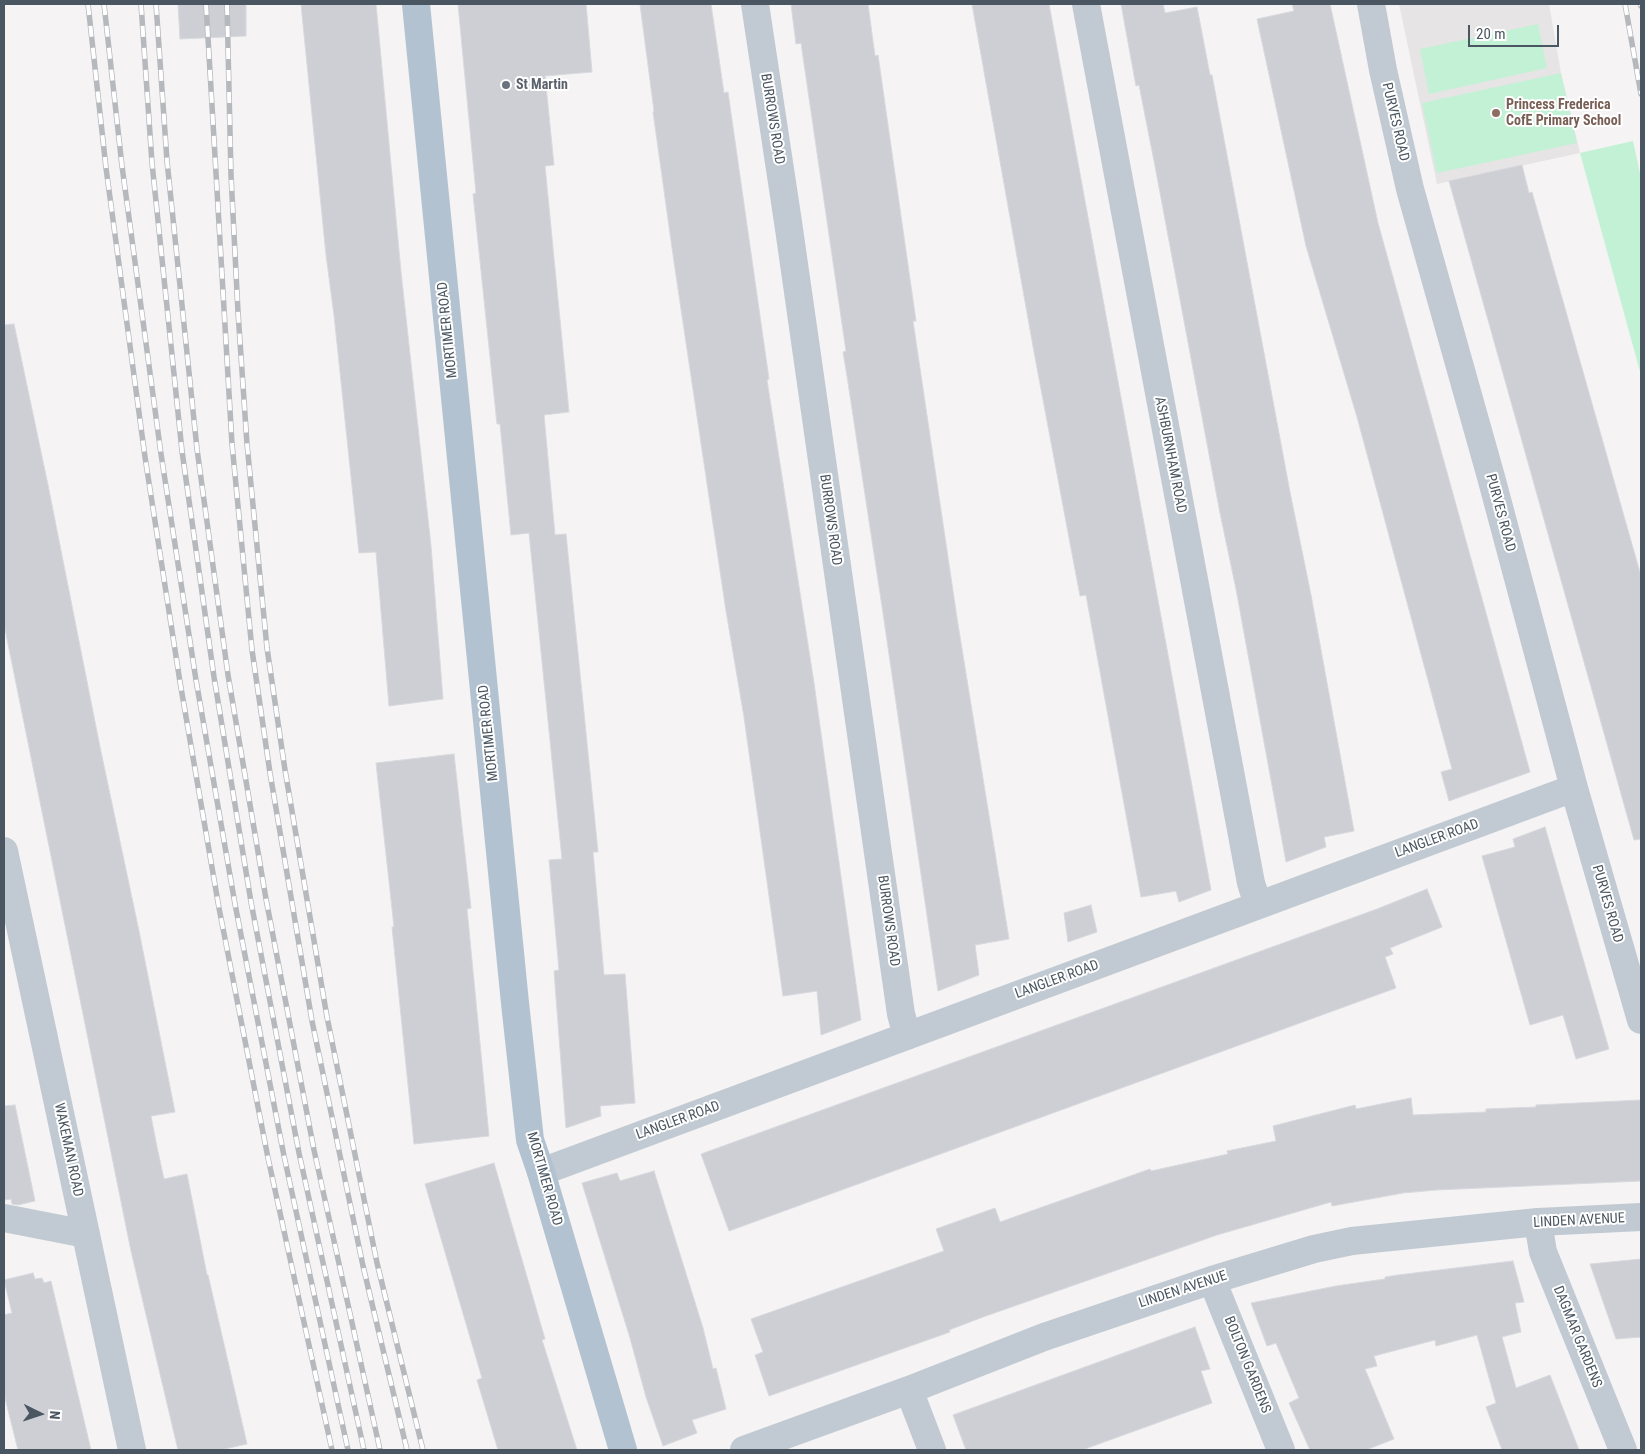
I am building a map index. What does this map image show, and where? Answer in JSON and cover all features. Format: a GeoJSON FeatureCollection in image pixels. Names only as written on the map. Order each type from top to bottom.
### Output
{"type":"FeatureCollection","features":[{"type":"Feature","properties":{"kind":"main road","name":"MORTIMER ROAD"},"geometry":{"type":"LineString","coordinates":[[416,4],[530,1140],[623,1450]]}},
{"type":"Feature","properties":{"kind":"street","name":"BURROWS ROAD"},"geometry":{"type":"LineString","coordinates":[[755,4],[901,1014],[907,1036]]}},
{"type":"Feature","properties":{"kind":"street","name":"ASHBURNHAM ROAD"},"geometry":{"type":"LineString","coordinates":[[1086,4],[1251,883],[1258,905]]}},
{"type":"Feature","properties":{"kind":"street","name":"PURVES ROAD"},"geometry":{"type":"LineString","coordinates":[[1371,4],[1383,70],[1410,189],[1491,477],[1574,788],[1641,1020]]}},
{"type":"Feature","properties":{"kind":"street","name":"LANGLER ROAD"},"geometry":{"type":"LineString","coordinates":[[541,1172],[1574,788]]}},
{"type":"Feature","properties":{"kind":"street","name":"WAKEMAN ROAD"},"geometry":{"type":"LineString","coordinates":[[4,850],[132,1450]]}},
{"type":"Feature","properties":{"kind":"street"},"geometry":{"type":"LineString","coordinates":[[4,1218],[86,1234]]}},
{"type":"Feature","properties":{"kind":"street","name":"LINDEN AVENUE"},"geometry":{"type":"LineString","coordinates":[[744,1450],[909,1390],[1044,1337],[1212,1280],[1314,1248],[1352,1241],[1538,1222],[1641,1218]]}},
{"type":"Feature","properties":{"kind":"street","name":"DAGMAR GARDENS"},"geometry":{"type":"LineString","coordinates":[[1538,1222],[1543,1252],[1623,1450]]}},
{"type":"Feature","properties":{"kind":"street","name":"BOLTON GARDENS"},"geometry":{"type":"LineString","coordinates":[[1212,1280],[1281,1450]]}},
{"type":"Feature","properties":{"kind":"street"},"geometry":{"type":"LineString","coordinates":[[909,1390],[932,1450]]}},
{"type":"Feature","properties":{"kind":"shaded area","name":"Princess Frederica CofE Primary School"},"geometry":{"type":"Polygon","coordinates":[[[1399,4],[1549,4],[1561,73],[1580,153],[1437,184],[1399,4]]]}},
{"type":"Feature","properties":{"kind":"green space"},"geometry":{"type":"Polygon","coordinates":[[[1538,24],[1547,68],[1429,94],[1420,49],[1538,24]]]}},
{"type":"Feature","properties":{"kind":"green space"},"geometry":{"type":"Polygon","coordinates":[[[1561,73],[1577,143],[1437,173],[1422,103],[1561,73]]]}},
{"type":"Feature","properties":{"kind":"green space"},"geometry":{"type":"Polygon","coordinates":[[[1633,141],[1641,178],[1641,375],[1580,153],[1633,141]]]}},
{"type":"Feature","properties":{"kind":"building"},"geometry":{"type":"Polygon","coordinates":[[[178,4],[246,4],[246,36],[180,39],[178,4]]]}},
{"type":"Feature","properties":{"kind":"building"},"geometry":{"type":"Polygon","coordinates":[[[301,4],[376,4],[401,272],[431,546],[443,699],[389,706],[376,552],[359,553],[326,255],[301,4]]]}},
{"type":"Feature","properties":{"kind":"building"},"geometry":{"type":"Polygon","coordinates":[[[458,4],[586,4],[592,72],[545,76],[554,165],[545,166],[569,412],[544,415],[555,535],[566,534],[598,852],[593,852],[604,975],[625,974],[635,1103],[600,1106],[601,1116],[566,1128],[554,971],[559,970],[549,860],[562,859],[529,533],[511,535],[500,424],[497,424],[473,194],[476,193],[458,4]]]}},
{"type":"Feature","properties":{"kind":"building"},"geometry":{"type":"Polygon","coordinates":[[[640,4],[711,4],[724,93],[728,92],[769,379],[767,380],[814,683],[861,1020],[821,1035],[817,991],[783,996],[744,717],[726,611],[674,262],[640,4]]]}},
{"type":"Feature","properties":{"kind":"building"},"geometry":{"type":"Polygon","coordinates":[[[791,4],[868,4],[875,56],[878,55],[916,321],[913,321],[957,618],[1009,939],[975,945],[979,975],[938,991],[843,352],[846,351],[801,43],[796,44],[791,4]]]}},
{"type":"Feature","properties":{"kind":"building"},"geometry":{"type":"Polygon","coordinates":[[[972,4],[1049,4],[1211,890],[1179,902],[1176,891],[1141,897],[1086,595],[1080,596],[972,4]]]}},
{"type":"Feature","properties":{"kind":"building"},"geometry":{"type":"Polygon","coordinates":[[[1121,4],[1163,4],[1165,13],[1197,7],[1210,75],[1212,75],[1354,831],[1324,837],[1326,847],[1286,862],[1155,166],[1139,85],[1136,86],[1121,4]]]}},
{"type":"Feature","properties":{"kind":"building"},"geometry":{"type":"Polygon","coordinates":[[[1292,4],[1330,4],[1378,223],[1530,772],[1449,801],[1441,772],[1452,769],[1357,417],[1306,246],[1257,19],[1294,11],[1292,4]]]}},
{"type":"Feature","properties":{"kind":"building"},"geometry":{"type":"Polygon","coordinates":[[[1522,165],[1529,193],[1532,192],[1641,576],[1641,839],[1634,840],[1449,181],[1522,165]]]}},
{"type":"Feature","properties":{"kind":"building"},"geometry":{"type":"Polygon","coordinates":[[[14,324],[175,1112],[151,1116],[157,1147],[164,1179],[187,1174],[207,1275],[247,1444],[220,1450],[178,1450],[131,1251],[4,624],[4,325],[14,324]]]}},
{"type":"Feature","properties":{"kind":"building"},"geometry":{"type":"Polygon","coordinates":[[[454,754],[471,908],[467,909],[489,1136],[414,1144],[392,927],[394,927],[376,763],[454,754]]]}},
{"type":"Feature","properties":{"kind":"building"},"geometry":{"type":"Polygon","coordinates":[[[1545,827],[1609,1049],[1576,1059],[1563,1015],[1530,1025],[1482,856],[1515,847],[1513,839],[1545,827]]]}},
{"type":"Feature","properties":{"kind":"building"},"geometry":{"type":"Polygon","coordinates":[[[1427,889],[1442,927],[1390,948],[1393,954],[1385,957],[1396,988],[729,1231],[701,1154],[1377,909],[1427,889]]]}},
{"type":"Feature","properties":{"kind":"building"},"geometry":{"type":"Polygon","coordinates":[[[1091,905],[1097,932],[1068,942],[1064,913],[1091,905]]]}},
{"type":"Feature","properties":{"kind":"building"},"geometry":{"type":"Polygon","coordinates":[[[1411,1098],[1413,1115],[1486,1112],[1486,1109],[1536,1107],[1536,1105],[1641,1100],[1641,1181],[1436,1190],[1403,1193],[1332,1206],[1331,1202],[1217,1235],[983,1317],[949,1330],[950,1332],[769,1396],[755,1355],[763,1352],[751,1319],[944,1251],[936,1229],[995,1208],[1000,1222],[1150,1169],[1151,1171],[1228,1154],[1227,1151],[1276,1141],[1273,1126],[1355,1105],[1356,1109],[1411,1098]]]}},
{"type":"Feature","properties":{"kind":"building"},"geometry":{"type":"Polygon","coordinates":[[[15,1105],[35,1201],[18,1205],[12,1204],[11,1199],[4,1200],[4,1106],[15,1105]]]}},
{"type":"Feature","properties":{"kind":"building"},"geometry":{"type":"Polygon","coordinates":[[[494,1163],[545,1339],[542,1340],[577,1450],[498,1450],[477,1380],[482,1378],[425,1184],[494,1163]]]}},
{"type":"Feature","properties":{"kind":"building"},"geometry":{"type":"Polygon","coordinates":[[[654,1171],[703,1328],[713,1369],[716,1368],[726,1409],[692,1420],[697,1433],[663,1446],[646,1397],[630,1338],[582,1183],[617,1173],[620,1181],[654,1171]]]}},
{"type":"Feature","properties":{"kind":"building"},"geometry":{"type":"Polygon","coordinates":[[[1641,1259],[1641,1337],[1616,1339],[1590,1264],[1641,1259]]]}},
{"type":"Feature","properties":{"kind":"building"},"geometry":{"type":"Polygon","coordinates":[[[1513,1261],[1524,1302],[1515,1303],[1521,1332],[1502,1337],[1516,1388],[1550,1375],[1579,1450],[1502,1450],[1486,1407],[1496,1403],[1477,1335],[1436,1346],[1435,1340],[1374,1356],[1377,1366],[1365,1369],[1394,1439],[1366,1450],[1310,1450],[1289,1403],[1299,1398],[1276,1343],[1267,1346],[1251,1303],[1336,1286],[1385,1279],[1385,1277],[1513,1261]]]}},
{"type":"Feature","properties":{"kind":"building"},"geometry":{"type":"Polygon","coordinates":[[[33,1273],[35,1279],[42,1278],[44,1283],[51,1281],[91,1450],[18,1450],[4,1394],[4,1315],[12,1313],[4,1280],[33,1273]]]}},
{"type":"Feature","properties":{"kind":"building"},"geometry":{"type":"Polygon","coordinates":[[[1195,1327],[1210,1369],[1201,1371],[1212,1403],[1082,1450],[966,1450],[953,1415],[1195,1327]]]}},
{"type":"Feature","properties":{"kind":"railway"},"geometry":{"type":"LineString","coordinates":[[88,4],[106,168],[145,457],[180,682],[219,908],[268,1158],[332,1450]]}},
{"type":"Feature","properties":{"kind":"railway"},"geometry":{"type":"LineString","coordinates":[[104,4],[122,166],[161,454],[196,680],[235,904],[284,1156],[348,1450]]}},
{"type":"Feature","properties":{"kind":"railway"},"geometry":{"type":"LineString","coordinates":[[141,4],[152,163],[182,451],[214,677],[251,902],[299,1153],[364,1450]]}},
{"type":"Feature","properties":{"kind":"railway"},"geometry":{"type":"LineString","coordinates":[[156,4],[167,161],[197,449],[228,675],[266,899],[314,1150],[380,1450]]}},
{"type":"Feature","properties":{"kind":"railway"},"geometry":{"type":"LineString","coordinates":[[206,4],[232,444],[252,650],[270,773],[312,1021],[363,1266],[407,1450]]}},
{"type":"Feature","properties":{"kind":"railway"},"geometry":{"type":"LineString","coordinates":[[227,4],[231,175],[238,312],[247,444],[267,648],[285,770],[327,1017],[377,1263],[423,1450]]}},
{"type":"Feature","properties":{"kind":"railway"},"geometry":{"type":"LineString","coordinates":[[1625,4],[1641,94]]}},
{"type":"Feature","properties":{"kind":"place","name":"St Martin"},"geometry":{"type":"Point","coordinates":[506,85]}},
{"type":"Feature","properties":{"kind":"place","name":"Princess Frederica CofE Primary School"},"geometry":{"type":"Point","coordinates":[1496,113]}}]}
